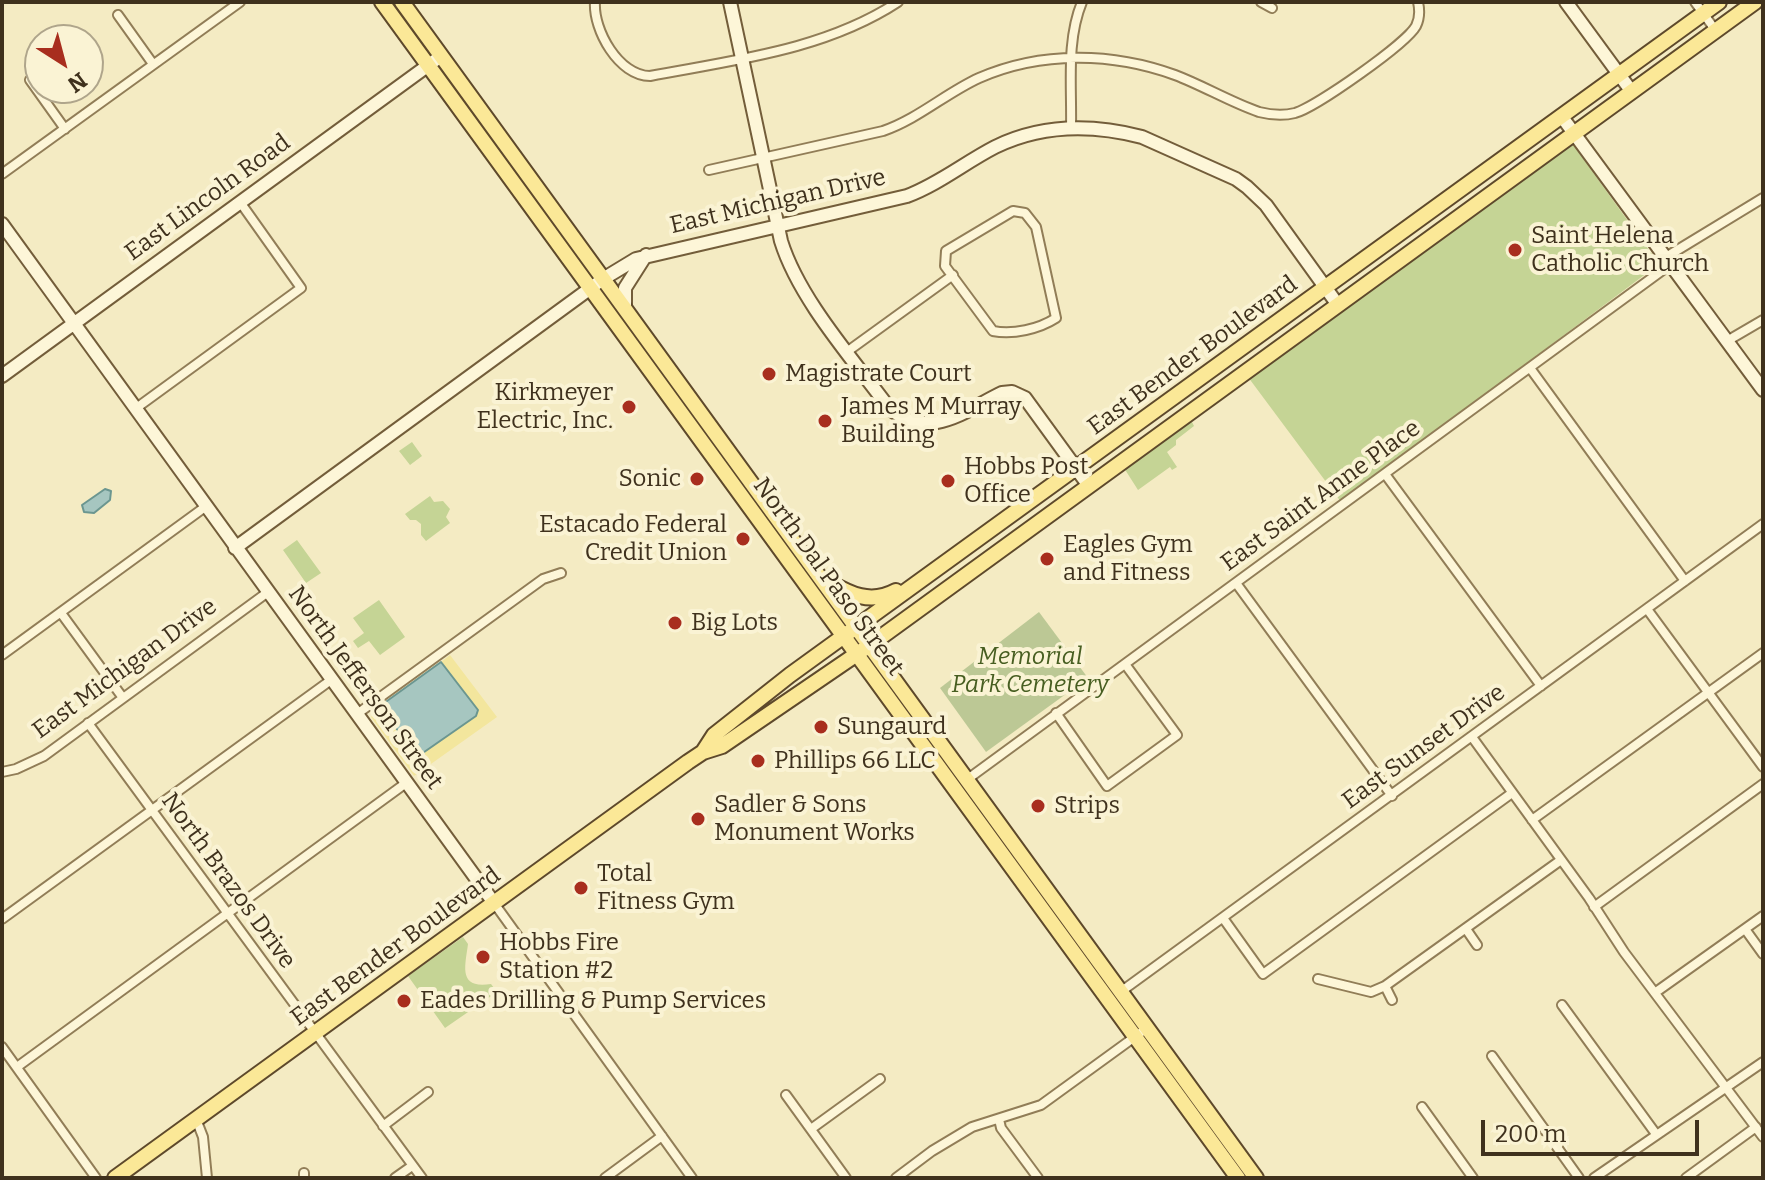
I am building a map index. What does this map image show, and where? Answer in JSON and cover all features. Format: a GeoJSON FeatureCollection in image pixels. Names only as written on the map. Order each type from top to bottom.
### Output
{"type":"FeatureCollection","features":[{"type":"Feature","properties":{"kind":"main road","name":"North Dal Paso Street"},"geometry":{"type":"LineString","coordinates":[[382,2],[591,289],[850,632],[870,645],[961,784]]}},
{"type":"Feature","properties":{"kind":"main road","name":"North Dal Paso Street"},"geometry":{"type":"LineString","coordinates":[[402,2],[821,578],[850,632],[857,654],[961,784],[1141,1032],[1238,1178]]}},
{"type":"Feature","properties":{"kind":"main road","name":"East Bender Boulevard"},"geometry":{"type":"LineString","coordinates":[[703,752],[714,735],[912,586],[1562,117],[1619,75],[1699,8],[1719,2]]}},
{"type":"Feature","properties":{"kind":"main road","name":"East Bender Boulevard"},"geometry":{"type":"LineString","coordinates":[[115,1178],[703,752],[722,746],[870,645],[1755,2]]}},
{"type":"Feature","properties":{"kind":"main road"},"geometry":{"type":"LineString","coordinates":[[960,551],[969,572]]}},
{"type":"Feature","properties":{"kind":"main road"},"geometry":{"type":"LineString","coordinates":[[821,578],[846,593],[865,598],[879,598],[912,586]]}},
{"type":"Feature","properties":{"kind":"main road","name":"North Dal Paso Street"},"geometry":{"type":"LineString","coordinates":[[1141,1032],[1256,1178]]}},
{"type":"Feature","properties":{"kind":"street"},"geometry":{"type":"LineString","coordinates":[[2,174],[240,2]]}},
{"type":"Feature","properties":{"kind":"street"},"geometry":{"type":"LineString","coordinates":[[595,2],[595,20],[604,39],[628,69],[642,76],[742,58],[835,34],[898,2]]}},
{"type":"Feature","properties":{"kind":"street"},"geometry":{"type":"LineString","coordinates":[[730,2],[777,226],[793,275],[889,408],[907,421],[928,425],[945,421],[1002,393],[1012,392],[1025,398],[1089,486]]}},
{"type":"Feature","properties":{"kind":"street"},"geometry":{"type":"LineString","coordinates":[[1071,127],[1075,20],[1082,2]]}},
{"type":"Feature","properties":{"kind":"street"},"geometry":{"type":"LineString","coordinates":[[1261,2],[1272,8]]}},
{"type":"Feature","properties":{"kind":"street"},"geometry":{"type":"LineString","coordinates":[[709,170],[883,131],[904,123],[963,85],[997,70],[1072,57],[1151,67],[1270,115],[1296,113],[1314,105],[1402,41],[1420,17],[1418,2]]}},
{"type":"Feature","properties":{"kind":"street"},"geometry":{"type":"LineString","coordinates":[[1566,2],[1632,92]]}},
{"type":"Feature","properties":{"kind":"street"},"geometry":{"type":"LineString","coordinates":[[1699,8],[1716,31]]}},
{"type":"Feature","properties":{"kind":"street"},"geometry":{"type":"LineString","coordinates":[[118,15],[153,64]]}},
{"type":"Feature","properties":{"kind":"street","name":"East Lincoln Road"},"geometry":{"type":"LineString","coordinates":[[2,376],[441,56]]}},
{"type":"Feature","properties":{"kind":"street"},"geometry":{"type":"LineString","coordinates":[[47,104],[65,129]]}},
{"type":"Feature","properties":{"kind":"street"},"geometry":{"type":"LineString","coordinates":[[1562,117],[1763,390]]}},
{"type":"Feature","properties":{"kind":"street","name":"East Michigan Drive"},"geometry":{"type":"LineString","coordinates":[[235,548],[603,279],[646,255],[907,196],[937,184],[995,147],[1029,134],[1071,127],[1110,129],[1142,137],[1236,179],[1266,205],[1338,305]]}},
{"type":"Feature","properties":{"kind":"street","name":"East Saint Anne Place"},"geometry":{"type":"LineString","coordinates":[[961,784],[1530,368],[1669,260],[1763,198]]}},
{"type":"Feature","properties":{"kind":"street"},"geometry":{"type":"LineString","coordinates":[[135,409],[301,288],[240,202]]}},
{"type":"Feature","properties":{"kind":"street"},"geometry":{"type":"LineString","coordinates":[[1013,211],[1025,213],[1036,227],[1056,318],[1046,325],[1005,333],[993,331],[953,275],[945,266],[946,251],[1004,215],[1013,211]]}},
{"type":"Feature","properties":{"kind":"street","name":"North Jefferson Street"},"geometry":{"type":"LineString","coordinates":[[2,224],[692,1178]]}},
{"type":"Feature","properties":{"kind":"street"},"geometry":{"type":"LineString","coordinates":[[625,309],[625,288],[646,255]]}},
{"type":"Feature","properties":{"kind":"street"},"geometry":{"type":"LineString","coordinates":[[848,351],[953,275]]}},
{"type":"Feature","properties":{"kind":"street"},"geometry":{"type":"LineString","coordinates":[[1727,341],[1763,320]]}},
{"type":"Feature","properties":{"kind":"street"},"geometry":{"type":"LineString","coordinates":[[1530,368],[1685,581]]}},
{"type":"Feature","properties":{"kind":"street"},"geometry":{"type":"LineString","coordinates":[[1385,474],[1541,686]]}},
{"type":"Feature","properties":{"kind":"street"},"geometry":{"type":"LineString","coordinates":[[2,655],[205,507]]}},
{"type":"Feature","properties":{"kind":"street","name":"East Sunset Drive"},"geometry":{"type":"LineString","coordinates":[[1115,996],[1763,524]]}},
{"type":"Feature","properties":{"kind":"street"},"geometry":{"type":"LineString","coordinates":[[357,714],[543,579],[561,573]]}},
{"type":"Feature","properties":{"kind":"street"},"geometry":{"type":"LineString","coordinates":[[1236,583],[1392,796]]}},
{"type":"Feature","properties":{"kind":"street","name":"East Michigan Drive"},"geometry":{"type":"LineString","coordinates":[[2,772],[44,756],[268,592]]}},
{"type":"Feature","properties":{"kind":"street"},"geometry":{"type":"LineString","coordinates":[[1647,609],[1763,767]]}},
{"type":"Feature","properties":{"kind":"street"},"geometry":{"type":"LineString","coordinates":[[61,613],[123,698]]}},
{"type":"Feature","properties":{"kind":"street"},"geometry":{"type":"LineString","coordinates":[[1532,820],[1763,653]]}},
{"type":"Feature","properties":{"kind":"street"},"geometry":{"type":"LineString","coordinates":[[1056,713],[1107,786],[1177,735],[1125,664]]}},
{"type":"Feature","properties":{"kind":"street"},"geometry":{"type":"LineString","coordinates":[[2,919],[331,680]]}},
{"type":"Feature","properties":{"kind":"street","name":"North Brazos Drive"},"geometry":{"type":"LineString","coordinates":[[88,723],[422,1178]]}},
{"type":"Feature","properties":{"kind":"street"},"geometry":{"type":"LineString","coordinates":[[1472,737],[1763,1137]]}},
{"type":"Feature","properties":{"kind":"street"},"geometry":{"type":"LineString","coordinates":[[17,1067],[406,783]]}},
{"type":"Feature","properties":{"kind":"street"},"geometry":{"type":"LineString","coordinates":[[1594,907],[1763,784]]}},
{"type":"Feature","properties":{"kind":"street"},"geometry":{"type":"LineString","coordinates":[[1223,918],[1263,974],[1512,793]]}},
{"type":"Feature","properties":{"kind":"street"},"geometry":{"type":"LineString","coordinates":[[1318,979],[1371,992],[1385,986],[1561,860]]}},
{"type":"Feature","properties":{"kind":"street"},"geometry":{"type":"LineString","coordinates":[[1656,992],[1763,916]]}},
{"type":"Feature","properties":{"kind":"street"},"geometry":{"type":"LineString","coordinates":[[1466,929],[1477,945]]}},
{"type":"Feature","properties":{"kind":"street"},"geometry":{"type":"LineString","coordinates":[[1745,929],[1763,954]]}},
{"type":"Feature","properties":{"kind":"street"},"geometry":{"type":"LineString","coordinates":[[1385,986],[1392,1000]]}},
{"type":"Feature","properties":{"kind":"street"},"geometry":{"type":"LineString","coordinates":[[1562,1005],[1656,1134]]}},
{"type":"Feature","properties":{"kind":"street"},"geometry":{"type":"LineString","coordinates":[[896,1178],[955,1136],[983,1122],[1041,1105],[1141,1032]]}},
{"type":"Feature","properties":{"kind":"street"},"geometry":{"type":"LineString","coordinates":[[2,1047],[96,1178]]}},
{"type":"Feature","properties":{"kind":"street"},"geometry":{"type":"LineString","coordinates":[[1492,1056],[1579,1178]]}},
{"type":"Feature","properties":{"kind":"street"},"geometry":{"type":"LineString","coordinates":[[1594,1178],[1763,1062]]}},
{"type":"Feature","properties":{"kind":"street"},"geometry":{"type":"LineString","coordinates":[[811,1129],[880,1079]]}},
{"type":"Feature","properties":{"kind":"street"},"geometry":{"type":"LineString","coordinates":[[383,1126],[428,1092]]}},
{"type":"Feature","properties":{"kind":"street"},"geometry":{"type":"LineString","coordinates":[[786,1095],[846,1178]]}},
{"type":"Feature","properties":{"kind":"street"},"geometry":{"type":"LineString","coordinates":[[1422,1107],[1473,1178]]}},
{"type":"Feature","properties":{"kind":"street"},"geometry":{"type":"LineString","coordinates":[[196,1119],[203,1137],[207,1178]]}},
{"type":"Feature","properties":{"kind":"street"},"geometry":{"type":"LineString","coordinates":[[999,1119],[1001,1128],[1038,1178]]}},
{"type":"Feature","properties":{"kind":"street"},"geometry":{"type":"LineString","coordinates":[[1686,1178],[1756,1127]]}},
{"type":"Feature","properties":{"kind":"street"},"geometry":{"type":"LineString","coordinates":[[605,1178],[662,1136]]}},
{"type":"Feature","properties":{"kind":"street"},"geometry":{"type":"LineString","coordinates":[[395,1178],[412,1166]]}},
{"type":"Feature","properties":{"kind":"green space"},"geometry":{"type":"Polygon","coordinates":[[[1571,142],[1659,264],[1341,502],[1248,377],[1571,142]]]}},
{"type":"Feature","properties":{"kind":"green space"},"geometry":{"type":"Polygon","coordinates":[[[1191,420],[1194,426],[1176,440],[1176,445],[1167,452],[1177,467],[1172,470],[1170,467],[1138,490],[1124,468],[1191,420]]]}},
{"type":"Feature","properties":{"kind":"green space"},"geometry":{"type":"Polygon","coordinates":[[[412,442],[422,456],[410,465],[399,451],[412,442]]]}},
{"type":"Feature","properties":{"kind":"green space"},"geometry":{"type":"Polygon","coordinates":[[[430,496],[434,502],[443,501],[450,509],[446,517],[450,523],[426,541],[421,535],[421,524],[410,520],[405,514],[430,496]]]}},
{"type":"Feature","properties":{"kind":"green space"},"geometry":{"type":"Polygon","coordinates":[[[297,540],[321,573],[306,583],[283,550],[297,540]]]}},
{"type":"Feature","properties":{"kind":"green space"},"geometry":{"type":"Polygon","coordinates":[[[379,600],[405,637],[380,655],[369,641],[358,648],[353,641],[364,633],[353,618],[379,600]]]}},
{"type":"Feature","properties":{"kind":"green space","name":"Memorial Park Cemetery"},"geometry":{"type":"Polygon","coordinates":[[[1039,612],[1088,678],[986,752],[940,688],[1039,612]]]}},
{"type":"Feature","properties":{"kind":"green space"},"geometry":{"type":"Polygon","coordinates":[[[463,937],[468,944],[465,968],[468,980],[480,985],[491,984],[497,992],[445,1028],[408,976],[463,937]]]}},
{"type":"Feature","properties":{"kind":"sand"},"geometry":{"type":"Polygon","coordinates":[[[450,655],[497,717],[414,776],[371,717],[380,706],[413,755],[478,710],[441,662],[450,655]]]}},
{"type":"Feature","properties":{"kind":"water"},"geometry":{"type":"Polygon","coordinates":[[[105,489],[111,491],[110,500],[94,513],[84,512],[82,505],[105,489]]]}},
{"type":"Feature","properties":{"kind":"water"},"geometry":{"type":"Polygon","coordinates":[[[441,662],[478,710],[476,716],[417,757],[380,706],[441,662]]]}},
{"type":"Feature","properties":{"kind":"place","name":"Saint Helena Catholic Church"},"geometry":{"type":"Point","coordinates":[1515,250]}},
{"type":"Feature","properties":{"kind":"place","name":"Magistrate Court"},"geometry":{"type":"Point","coordinates":[769,374]}},
{"type":"Feature","properties":{"kind":"place","name":"Kirkmeyer Electric, Inc."},"geometry":{"type":"Point","coordinates":[629,407]}},
{"type":"Feature","properties":{"kind":"place","name":"James M Murray Building"},"geometry":{"type":"Point","coordinates":[825,421]}},
{"type":"Feature","properties":{"kind":"place","name":"Sonic"},"geometry":{"type":"Point","coordinates":[697,479]}},
{"type":"Feature","properties":{"kind":"place","name":"Hobbs Post Office"},"geometry":{"type":"Point","coordinates":[948,481]}},
{"type":"Feature","properties":{"kind":"place","name":"Estacado Federal Credit Union"},"geometry":{"type":"Point","coordinates":[743,539]}},
{"type":"Feature","properties":{"kind":"place","name":"Eagles Gym and Fitness"},"geometry":{"type":"Point","coordinates":[1047,559]}},
{"type":"Feature","properties":{"kind":"place","name":"Big Lots"},"geometry":{"type":"Point","coordinates":[675,623]}},
{"type":"Feature","properties":{"kind":"place","name":"Sungaurd"},"geometry":{"type":"Point","coordinates":[821,727]}},
{"type":"Feature","properties":{"kind":"place","name":"Phillips 66 LLC"},"geometry":{"type":"Point","coordinates":[758,761]}},
{"type":"Feature","properties":{"kind":"place","name":"Strips"},"geometry":{"type":"Point","coordinates":[1038,806]}},
{"type":"Feature","properties":{"kind":"place","name":"Sadler & Sons Monument Works"},"geometry":{"type":"Point","coordinates":[698,819]}},
{"type":"Feature","properties":{"kind":"place","name":"Total Fitness Gym"},"geometry":{"type":"Point","coordinates":[581,888]}},
{"type":"Feature","properties":{"kind":"place","name":"Hobbs Fire Station #2"},"geometry":{"type":"Point","coordinates":[483,957]}},
{"type":"Feature","properties":{"kind":"place","name":"Eades Drilling & Pump Services"},"geometry":{"type":"Point","coordinates":[404,1001]}}]}
